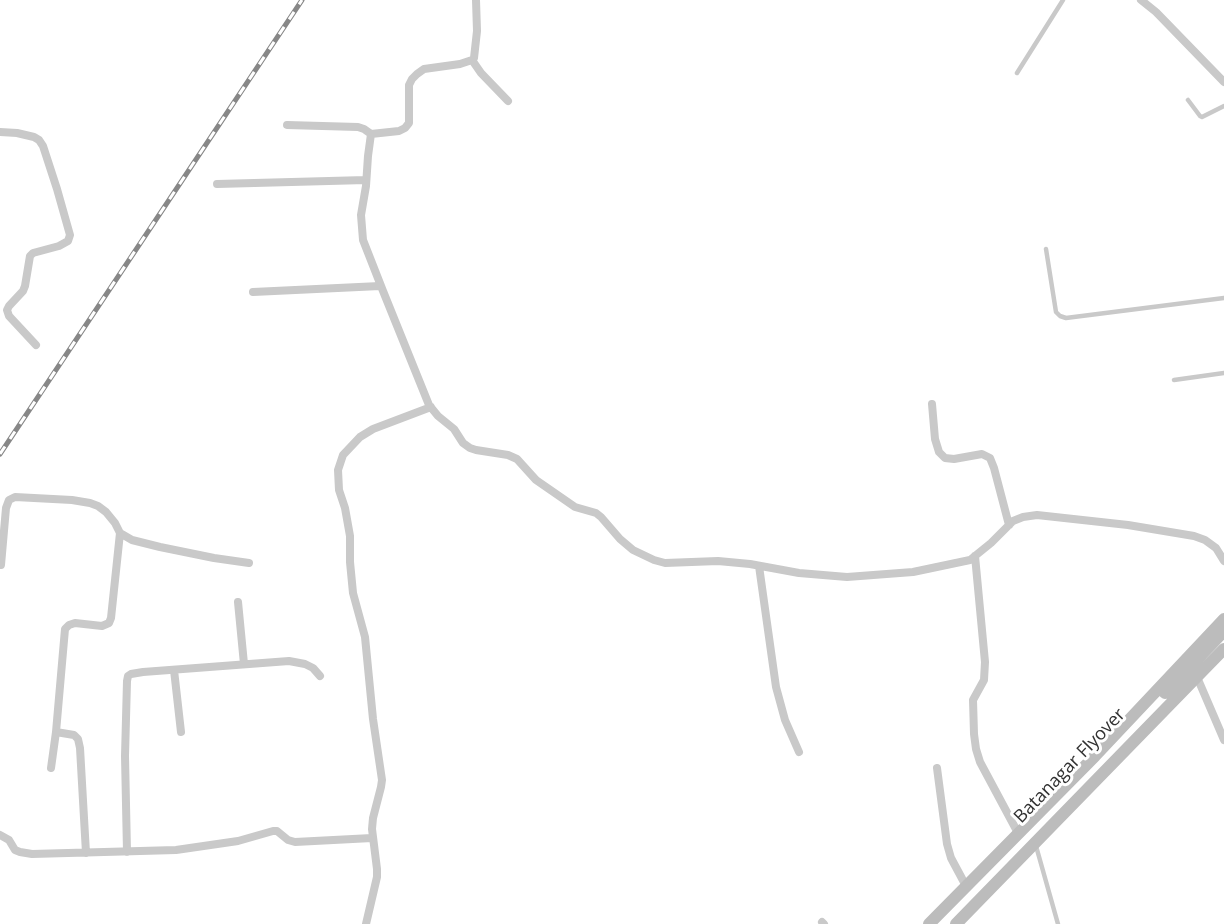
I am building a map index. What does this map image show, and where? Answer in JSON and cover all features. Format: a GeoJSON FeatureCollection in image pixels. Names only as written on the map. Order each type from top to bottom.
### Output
{"type":"FeatureCollection","features":[{"type":"Feature","properties":{"kind":"street"},"geometry":{"type":"LineString","coordinates":[[287,125],[358,127],[371,134],[399,131],[405,128],[409,123],[409,85],[412,79],[424,69],[460,64],[472,60],[475,56],[476,0]]}},
{"type":"Feature","properties":{"kind":"street"},"geometry":{"type":"LineString","coordinates":[[1141,0],[1156,12],[1224,82]]}},
{"type":"Feature","properties":{"kind":"street"},"geometry":{"type":"LineString","coordinates":[[472,60],[481,73],[508,101]]}},
{"type":"Feature","properties":{"kind":"street"},"geometry":{"type":"LineString","coordinates":[[0,132],[34,137],[39,140],[43,146],[70,235],[65,243],[30,256],[23,291],[9,306],[9,316],[36,345]]}},
{"type":"Feature","properties":{"kind":"street"},"geometry":{"type":"LineString","coordinates":[[371,134],[361,215],[363,240],[431,407],[470,448],[508,455],[517,459],[536,480],[575,507],[596,513],[633,550],[665,563],[718,561],[799,573],[847,577],[913,572],[970,560],[1013,521],[1037,515],[1128,525],[1194,536],[1216,548],[1224,561]]}},
{"type":"Feature","properties":{"kind":"street"},"geometry":{"type":"LineString","coordinates":[[217,184],[366,180]]}},
{"type":"Feature","properties":{"kind":"street"},"geometry":{"type":"LineString","coordinates":[[253,292],[381,286]]}},
{"type":"Feature","properties":{"kind":"street"},"geometry":{"type":"LineString","coordinates":[[932,404],[935,439],[939,452],[945,458],[954,459],[982,454],[990,458],[1009,525]]}},
{"type":"Feature","properties":{"kind":"street"},"geometry":{"type":"LineString","coordinates":[[366,924],[377,877],[372,818],[381,780],[365,637],[353,593],[350,536],[339,490],[338,470],[343,455],[360,437],[373,429],[431,407]]}},
{"type":"Feature","properties":{"kind":"street"},"geometry":{"type":"LineString","coordinates":[[1,565],[6,508],[9,500],[15,496],[90,503],[106,512],[120,533],[109,623],[102,626],[75,623],[65,629],[51,768]]}},
{"type":"Feature","properties":{"kind":"street"},"geometry":{"type":"LineString","coordinates":[[120,533],[132,540],[160,547],[249,563]]}},
{"type":"Feature","properties":{"kind":"street"},"geometry":{"type":"LineString","coordinates":[[975,556],[985,662],[984,680],[973,700],[976,748],[980,762],[1018,833]]}},
{"type":"Feature","properties":{"kind":"street"},"geometry":{"type":"LineString","coordinates":[[759,566],[776,687],[785,720],[799,752]]}},
{"type":"Feature","properties":{"kind":"street"},"geometry":{"type":"LineString","coordinates":[[238,602],[244,664]]}},
{"type":"Feature","properties":{"kind":"street"},"geometry":{"type":"LineString","coordinates":[[929,924],[1095,756],[1224,619]]}},
{"type":"Feature","properties":{"kind":"street","name":"Batanagar Flyover"},"geometry":{"type":"LineString","coordinates":[[940,924],[1224,632]]}},
{"type":"Feature","properties":{"kind":"street"},"geometry":{"type":"LineString","coordinates":[[956,924],[1224,649]]}},
{"type":"Feature","properties":{"kind":"street"},"geometry":{"type":"LineString","coordinates":[[127,852],[125,756],[128,676],[288,661],[305,664],[313,668],[320,676]]}},
{"type":"Feature","properties":{"kind":"street"},"geometry":{"type":"LineString","coordinates":[[174,670],[181,732]]}},
{"type":"Feature","properties":{"kind":"street"},"geometry":{"type":"LineString","coordinates":[[1197,677],[1224,740]]}},
{"type":"Feature","properties":{"kind":"street"},"geometry":{"type":"LineString","coordinates":[[56,732],[74,735],[78,739],[86,853]]}},
{"type":"Feature","properties":{"kind":"street"},"geometry":{"type":"LineString","coordinates":[[937,768],[947,844],[966,886]]}},
{"type":"Feature","properties":{"kind":"street"},"geometry":{"type":"LineString","coordinates":[[0,836],[9,840],[15,850],[32,854],[176,850],[238,841],[273,831],[295,842],[372,837]]}},
{"type":"Feature","properties":{"kind":"lane"},"geometry":{"type":"LineString","coordinates":[[1017,74],[1063,0]]}},
{"type":"Feature","properties":{"kind":"lane"},"geometry":{"type":"LineString","coordinates":[[1188,100],[1202,117],[1224,105]]}},
{"type":"Feature","properties":{"kind":"lane"},"geometry":{"type":"LineString","coordinates":[[1046,249],[1056,312],[1066,318],[1224,298]]}},
{"type":"Feature","properties":{"kind":"lane"},"geometry":{"type":"LineString","coordinates":[[1174,380],[1224,373]]}},
{"type":"Feature","properties":{"kind":"lane"},"geometry":{"type":"LineString","coordinates":[[1035,843],[1058,924]]}},
{"type":"Feature","properties":{"kind":"railway"},"geometry":{"type":"LineString","coordinates":[[0,454],[302,0]]}}]}
